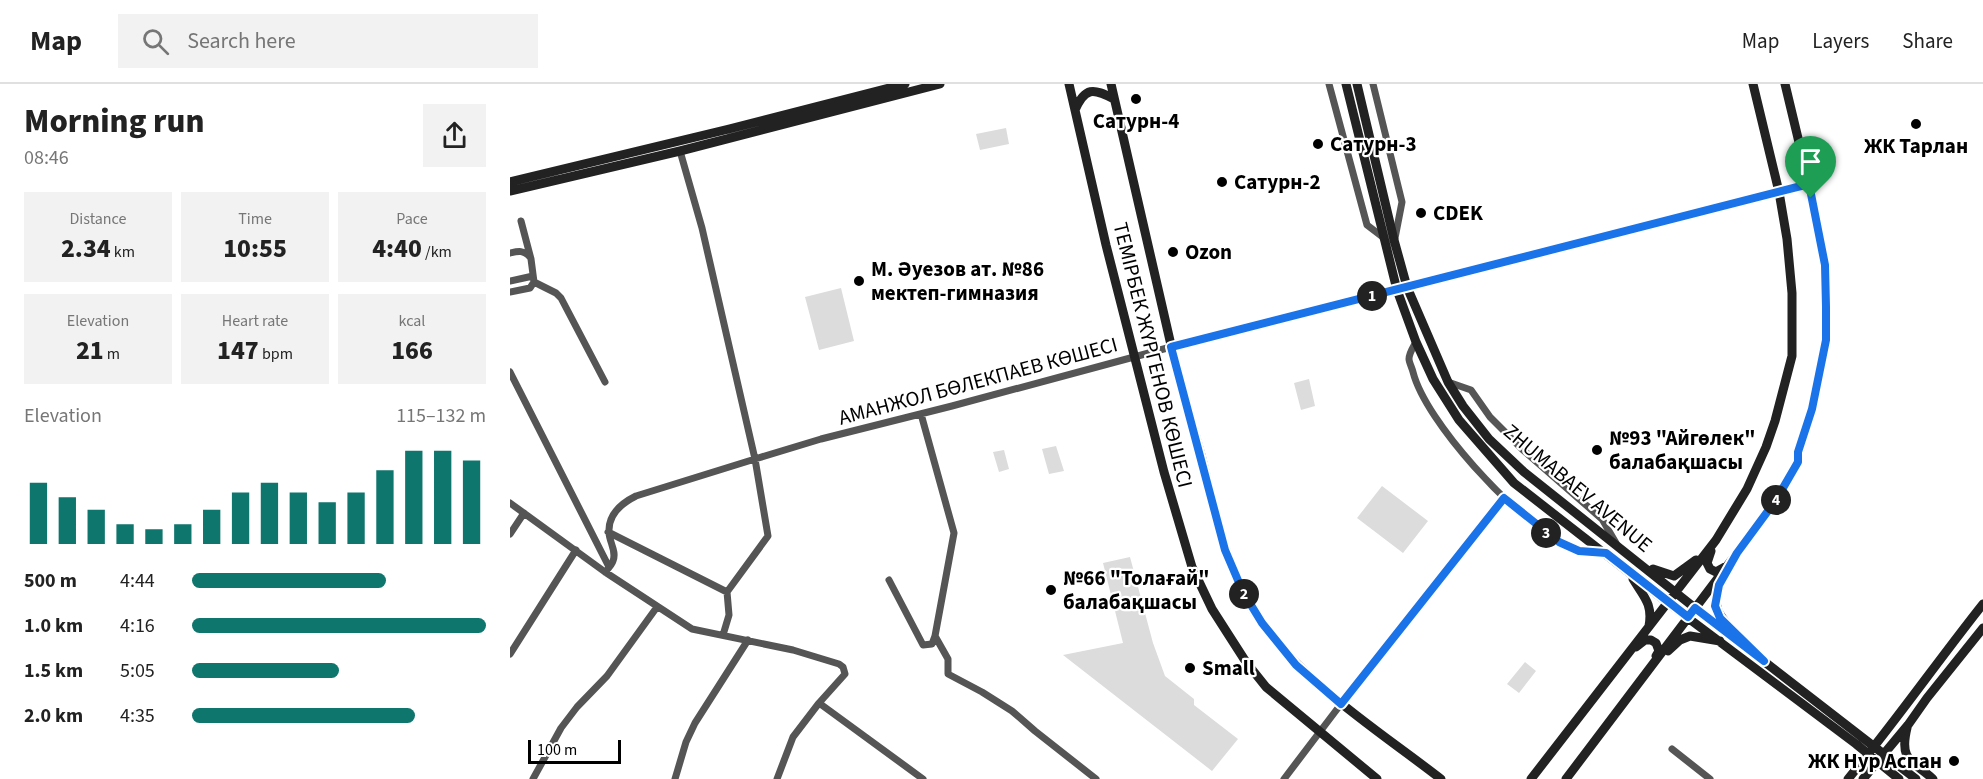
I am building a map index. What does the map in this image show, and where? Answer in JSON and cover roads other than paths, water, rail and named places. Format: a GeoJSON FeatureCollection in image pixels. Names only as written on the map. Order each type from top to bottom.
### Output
{"type":"FeatureCollection","features":[{"type":"Feature","properties":{"kind":"street"},"geometry":{"type":"LineString","coordinates":[[510,191],[680,150],[905,84]]}},
{"type":"Feature","properties":{"kind":"street"},"geometry":{"type":"LineString","coordinates":[[510,182],[824,108],[940,84]]}},
{"type":"Feature","properties":{"kind":"street","name":"ТЕМІРБЕК ЖҮРГЕНОВ КӨШЕСІ"},"geometry":{"type":"LineString","coordinates":[[1069,84],[1106,245],[1174,510],[1192,567],[1212,609],[1246,662],[1266,687],[1377,779]]}},
{"type":"Feature","properties":{"kind":"street","name":"ТЕМІРБЕК ЖҮРГЕНОВ КӨШЕСІ"},"geometry":{"type":"LineString","coordinates":[[1111,84],[1171,347],[1225,550],[1243,592],[1262,623],[1296,665],[1341,704],[1441,779]]}},
{"type":"Feature","properties":{"kind":"street"},"geometry":{"type":"LineString","coordinates":[[1329,84],[1367,225],[1389,239],[1400,216],[1402,202],[1373,84]]}},
{"type":"Feature","properties":{"kind":"street","name":"ZHUMABAEV AVENUE"},"geometry":{"type":"LineString","coordinates":[[1346,84],[1389,239],[1407,287],[1448,382],[1463,406],[1489,439],[1524,472],[1916,779]]}},
{"type":"Feature","properties":{"kind":"street","name":"ZHUMABAEV AVENUE"},"geometry":{"type":"LineString","coordinates":[[1358,84],[1389,239],[1396,290],[1433,379],[1459,420],[1514,483],[1877,761]]}},
{"type":"Feature","properties":{"kind":"street"},"geometry":{"type":"LineString","coordinates":[[1727,565],[1716,572],[1708,567],[1708,556],[1747,489],[1766,447],[1792,356],[1792,293],[1787,239],[1779,192],[1753,84]]}},
{"type":"Feature","properties":{"kind":"street"},"geometry":{"type":"LineString","coordinates":[[1566,779],[1776,500],[1798,462],[1798,452],[1812,409],[1824,349],[1825,265],[1809,184],[1785,84]]}},
{"type":"Feature","properties":{"kind":"street"},"geometry":{"type":"LineString","coordinates":[[1076,110],[1083,94],[1090,91],[1102,92],[1114,99]]}},
{"type":"Feature","properties":{"kind":"street"},"geometry":{"type":"LineString","coordinates":[[680,150],[697,207],[755,459],[768,536],[727,592],[729,615],[723,635]]}},
{"type":"Feature","properties":{"kind":"street","name":"АМАНЖОЛ БӨЛЕКПАЕВ КӨШЕСІ"},"geometry":{"type":"LineString","coordinates":[[609,532],[614,513],[625,501],[636,496],[821,439],[1673,217],[1809,184]]}},
{"type":"Feature","properties":{"kind":"street"},"geometry":{"type":"LineString","coordinates":[[510,292],[530,288],[534,279],[521,221]]}},
{"type":"Feature","properties":{"kind":"street"},"geometry":{"type":"LineString","coordinates":[[510,254],[525,252],[531,259]]}},
{"type":"Feature","properties":{"kind":"street"},"geometry":{"type":"LineString","coordinates":[[510,281],[534,279],[561,298],[605,382]]}},
{"type":"Feature","properties":{"kind":"street"},"geometry":{"type":"LineString","coordinates":[[1416,342],[1409,358],[1415,381],[1466,458],[1504,498],[1559,542],[1579,551],[1606,553]]}},
{"type":"Feature","properties":{"kind":"street"},"geometry":{"type":"LineString","coordinates":[[510,372],[607,570]]}},
{"type":"Feature","properties":{"kind":"street"},"geometry":{"type":"LineString","coordinates":[[1448,382],[1471,390],[1490,417],[1522,449],[1602,519],[1617,546]]}},
{"type":"Feature","properties":{"kind":"street"},"geometry":{"type":"LineString","coordinates":[[889,580],[923,645],[932,644],[954,533],[921,414]]}},
{"type":"Feature","properties":{"kind":"street"},"geometry":{"type":"LineString","coordinates":[[1284,779],[1504,498]]}},
{"type":"Feature","properties":{"kind":"street"},"geometry":{"type":"LineString","coordinates":[[510,503],[657,607],[692,629],[748,640],[839,664],[846,671],[793,737],[777,779]]}},
{"type":"Feature","properties":{"kind":"street"},"geometry":{"type":"LineString","coordinates":[[510,534],[524,513]]}},
{"type":"Feature","properties":{"kind":"street"},"geometry":{"type":"LineString","coordinates":[[609,532],[727,592]]}},
{"type":"Feature","properties":{"kind":"street"},"geometry":{"type":"LineString","coordinates":[[607,570],[614,560],[609,532]]}},
{"type":"Feature","properties":{"kind":"street"},"geometry":{"type":"LineString","coordinates":[[1531,779],[1716,540]]}},
{"type":"Feature","properties":{"kind":"street"},"geometry":{"type":"LineString","coordinates":[[510,654],[576,550]]}},
{"type":"Feature","properties":{"kind":"street"},"geometry":{"type":"LineString","coordinates":[[1627,553],[1648,568],[1674,576],[1705,553]]}},
{"type":"Feature","properties":{"kind":"street"},"geometry":{"type":"LineString","coordinates":[[1737,553],[1719,585],[1715,606],[1720,618],[1764,661]]}},
{"type":"Feature","properties":{"kind":"street"},"geometry":{"type":"LineString","coordinates":[[1629,572],[1647,600],[1650,609],[1648,628]]}},
{"type":"Feature","properties":{"kind":"street"},"geometry":{"type":"LineString","coordinates":[[1848,779],[1876,746],[1983,604]]}},
{"type":"Feature","properties":{"kind":"street"},"geometry":{"type":"LineString","coordinates":[[533,779],[561,728],[577,707],[607,676],[657,607]]}},
{"type":"Feature","properties":{"kind":"street"},"geometry":{"type":"LineString","coordinates":[[1863,779],[1983,628]]}},
{"type":"Feature","properties":{"kind":"street"},"geometry":{"type":"LineString","coordinates":[[935,636],[948,659],[948,675],[982,692],[1012,711],[1096,779]]}},
{"type":"Feature","properties":{"kind":"street"},"geometry":{"type":"LineString","coordinates":[[1652,665],[1680,640],[1690,636],[1720,641]]}},
{"type":"Feature","properties":{"kind":"street"},"geometry":{"type":"LineString","coordinates":[[675,779],[686,742],[695,723],[748,640]]}},
{"type":"Feature","properties":{"kind":"street"},"geometry":{"type":"LineString","coordinates":[[1624,658],[1639,644],[1645,640],[1651,640],[1656,643],[1659,651],[1652,665]]}},
{"type":"Feature","properties":{"kind":"street"},"geometry":{"type":"LineString","coordinates":[[819,703],[923,779]]}},
{"type":"Feature","properties":{"kind":"street"},"geometry":{"type":"LineString","coordinates":[[1908,725],[1903,744],[1905,752],[1911,762],[1933,779]]}},
{"type":"Feature","properties":{"kind":"street"},"geometry":{"type":"LineString","coordinates":[[1672,749],[1710,779]]}},
{"type":"Feature","properties":{"kind":"street"},"geometry":{"type":"LineString","coordinates":[[1877,761],[1899,779]]}},
{"type":"Feature","properties":{"kind":"street"},"geometry":{"type":"LineString","coordinates":[[1888,771],[1890,766],[1897,763]]}},
{"type":"Feature","properties":{"kind":"place","name":"Сатурн-4"},"geometry":{"type":"Point","coordinates":[1136,99]}},
{"type":"Feature","properties":{"kind":"place","name":"ЖК Тарлан"},"geometry":{"type":"Point","coordinates":[1916,124]}},
{"type":"Feature","properties":{"kind":"place","name":"Сатурн-3"},"geometry":{"type":"Point","coordinates":[1318,144]}},
{"type":"Feature","properties":{"kind":"place","name":"Сатурн-2"},"geometry":{"type":"Point","coordinates":[1222,182]}},
{"type":"Feature","properties":{"kind":"place","name":"CDEK"},"geometry":{"type":"Point","coordinates":[1421,213]}},
{"type":"Feature","properties":{"kind":"place","name":"Ozon"},"geometry":{"type":"Point","coordinates":[1173,252]}},
{"type":"Feature","properties":{"kind":"place","name":"М. Әуезов ат. №86 мектеп-гимназия"},"geometry":{"type":"Point","coordinates":[859,281]}},
{"type":"Feature","properties":{"kind":"place","name":"№93 \"Айгөлек\" балабақшасы"},"geometry":{"type":"Point","coordinates":[1597,450]}},
{"type":"Feature","properties":{"kind":"place","name":"№66 \"Толағай\" балабақшасы"},"geometry":{"type":"Point","coordinates":[1051,590]}},
{"type":"Feature","properties":{"kind":"place","name":"Small"},"geometry":{"type":"Point","coordinates":[1190,668]}},
{"type":"Feature","properties":{"kind":"place","name":"ЖК Нур Аспан"},"geometry":{"type":"Point","coordinates":[1954,761]}}]}
